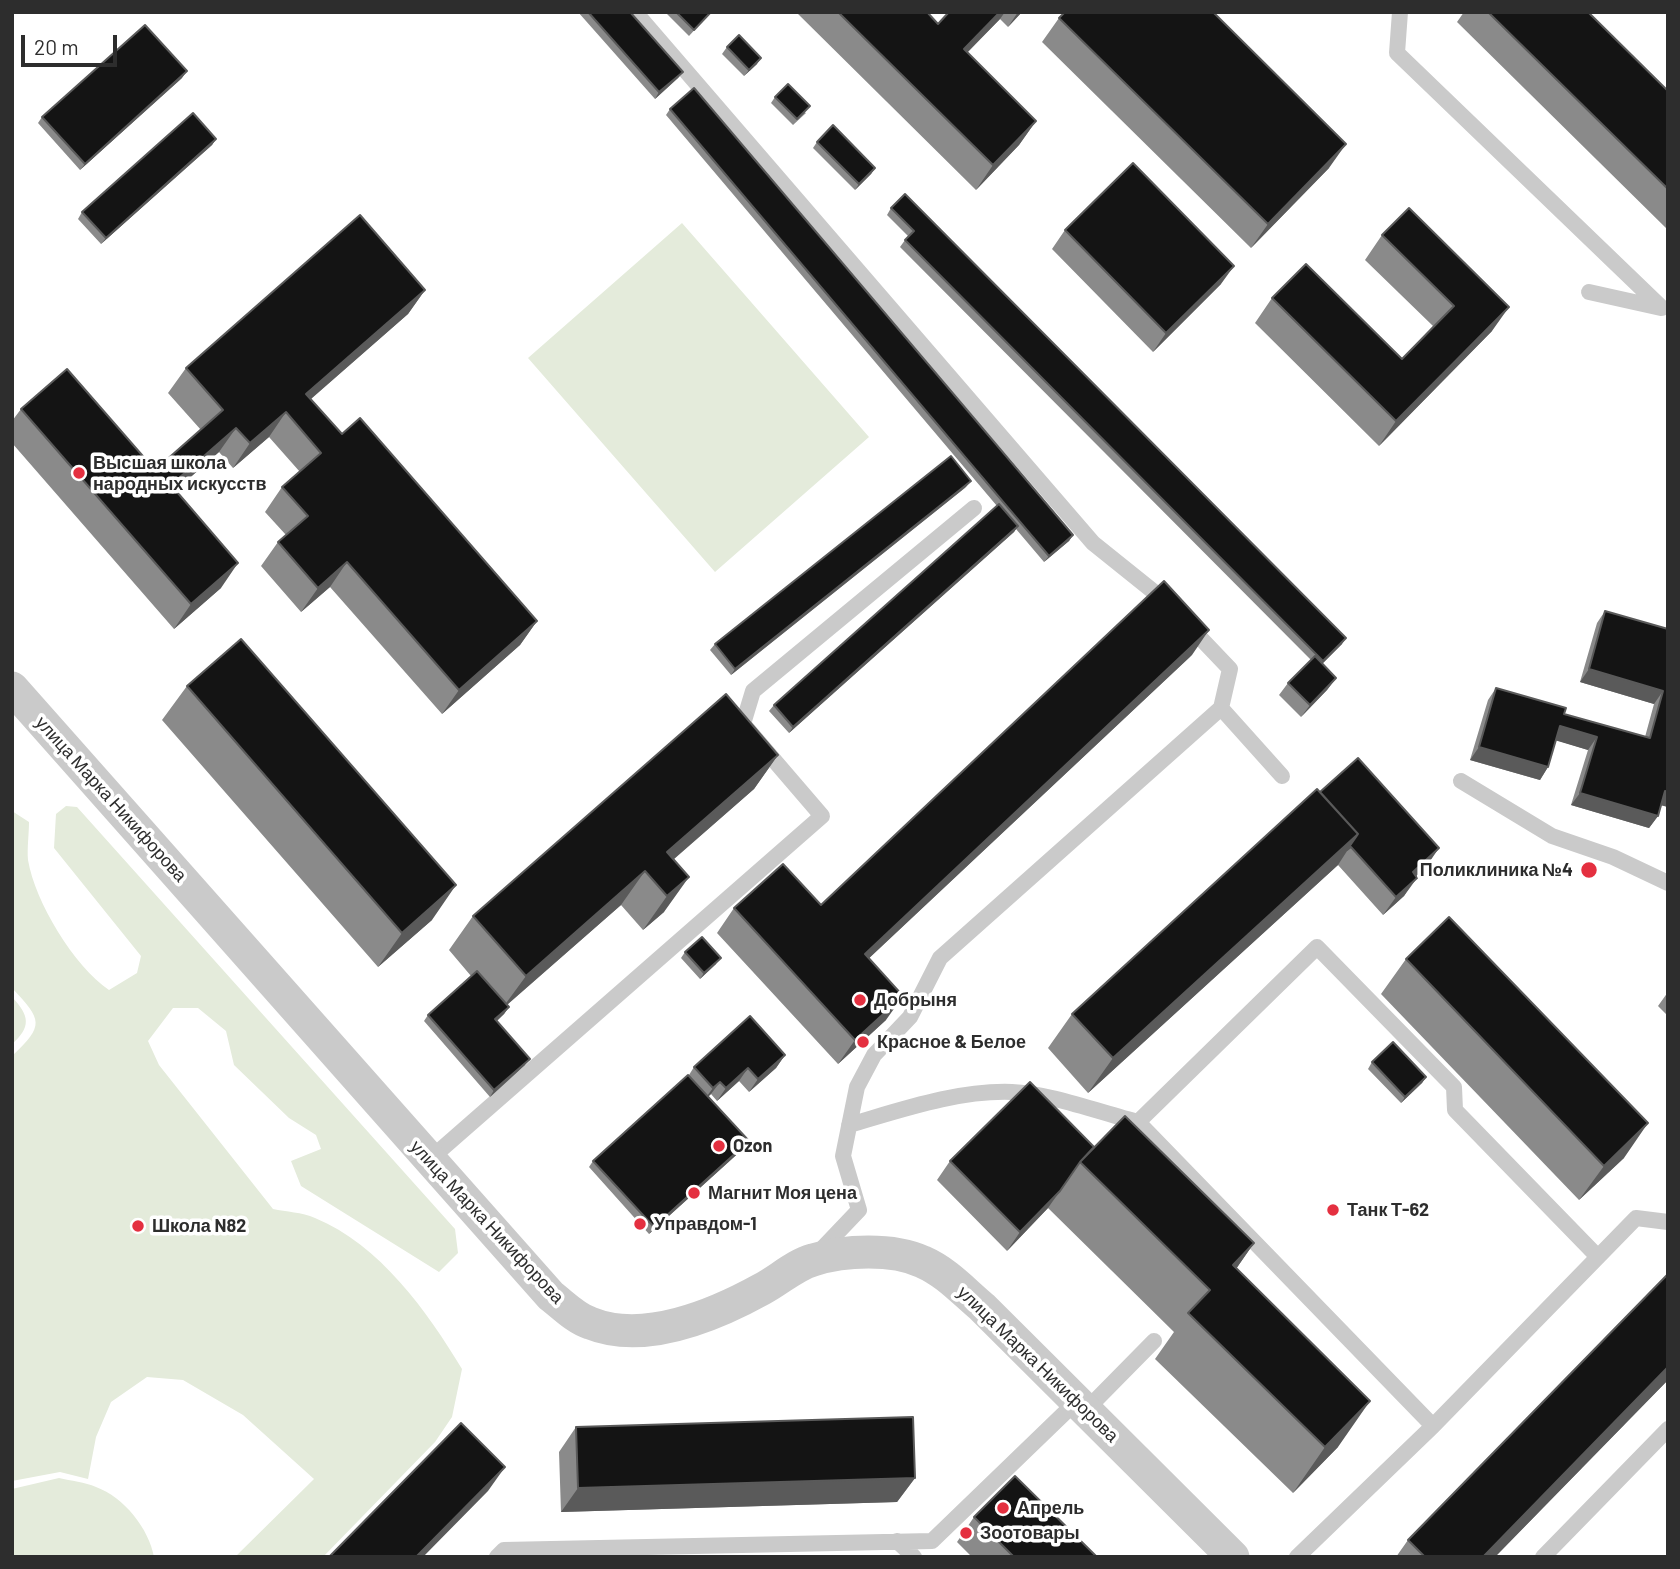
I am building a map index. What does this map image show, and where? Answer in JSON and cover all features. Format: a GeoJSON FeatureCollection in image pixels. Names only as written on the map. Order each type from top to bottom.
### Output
{"type":"FeatureCollection","features":[{"type":"Feature","properties":{"kind":"street","name":"улица Марка Никифорова"},"geometry":{"type":"LineString","coordinates":[[12,688],[551,1296],[591,1324],[622,1329],[662,1328],[705,1318],[812,1260],[852,1253],[900,1255],[940,1271],[982,1307],[1233,1557]]}},
{"type":"Feature","properties":{"kind":"lane"},"geometry":{"type":"LineString","coordinates":[[635,12],[1093,543],[1162,597],[1230,669],[1222,708],[940,958],[910,1017],[874,1055],[857,1087],[843,1156],[859,1210],[812,1260]]}},
{"type":"Feature","properties":{"kind":"lane"},"geometry":{"type":"LineString","coordinates":[[1400,12],[1397,53],[1665,311]]}},
{"type":"Feature","properties":{"kind":"lane"},"geometry":{"type":"LineString","coordinates":[[1589,292],[1665,311]]}},
{"type":"Feature","properties":{"kind":"lane"},"geometry":{"type":"LineString","coordinates":[[429,1160],[822,816],[743,724],[753,691],[974,508]]}},
{"type":"Feature","properties":{"kind":"lane"},"geometry":{"type":"LineString","coordinates":[[1222,708],[1282,776]]}},
{"type":"Feature","properties":{"kind":"lane"},"geometry":{"type":"LineString","coordinates":[[1461,781],[1552,836],[1613,857],[1668,883]]}},
{"type":"Feature","properties":{"kind":"lane"},"geometry":{"type":"LineString","coordinates":[[1138,1122],[1317,947],[1454,1087],[1455,1110],[1598,1257]]}},
{"type":"Feature","properties":{"kind":"lane"},"geometry":{"type":"LineString","coordinates":[[849,1125],[916,1106],[988,1093],[1014,1092],[1138,1122],[1433,1426]]}},
{"type":"Feature","properties":{"kind":"lane"},"geometry":{"type":"LineString","coordinates":[[1297,1557],[1433,1426],[1636,1219],[1668,1222]]}},
{"type":"Feature","properties":{"kind":"lane"},"geometry":{"type":"LineString","coordinates":[[497,1557],[504,1550],[932,1541],[1154,1341]]}},
{"type":"Feature","properties":{"kind":"lane"},"geometry":{"type":"LineString","coordinates":[[1543,1557],[1668,1429]]}},
{"type":"Feature","properties":{"kind":"lane"},"geometry":{"type":"LineString","coordinates":[[897,1541],[914,1557]]}},
{"type":"Feature","properties":{"kind":"green space"},"geometry":{"type":"Polygon","coordinates":[[[682,223],[869,437],[715,572],[528,358],[682,223]]]}},
{"type":"Feature","properties":{"kind":"green space","name":"Школа N82"},"geometry":{"type":"Polygon","coordinates":[[[66,806],[77,807],[455,1229],[458,1253],[439,1272],[301,1186],[291,1161],[321,1149],[316,1135],[289,1118],[234,1065],[226,1031],[198,1008],[173,1008],[148,1041],[159,1065],[273,1209],[315,1218],[339,1230],[381,1262],[417,1303],[462,1369],[452,1417],[435,1442],[323,1557],[235,1557],[314,1479],[243,1415],[183,1380],[147,1377],[111,1402],[96,1437],[88,1479],[60,1472],[12,1481],[12,1056],[30,1037],[36,1022],[34,1015],[12,988],[12,811],[29,822],[28,860],[47,913],[83,965],[109,990],[137,973],[141,956],[54,848],[56,814],[66,806]]]}},
{"type":"Feature","properties":{"kind":"green space"},"geometry":{"type":"Polygon","coordinates":[[[12,997],[26,1021],[23,1032],[12,1044],[12,997]]]}},
{"type":"Feature","properties":{"kind":"green space"},"geometry":{"type":"Polygon","coordinates":[[[59,1478],[92,1485],[116,1498],[141,1525],[154,1557],[12,1557],[12,1489],[59,1478]]]}},
{"type":"Feature","properties":{"kind":"building"},"geometry":{"type":"Polygon","coordinates":[[[588,12],[630,12],[683,72],[659,92],[588,12]]]}},
{"type":"Feature","properties":{"kind":"building"},"geometry":{"type":"Polygon","coordinates":[[[676,12],[711,12],[694,30],[676,12]]]}},
{"type":"Feature","properties":{"kind":"building"},"geometry":{"type":"Polygon","coordinates":[[[838,12],[927,12],[938,24],[949,12],[1000,12],[964,49],[1036,121],[993,165],[838,12]]]}},
{"type":"Feature","properties":{"kind":"building"},"geometry":{"type":"Polygon","coordinates":[[[1065,12],[1213,12],[1346,144],[1268,224],[1059,18],[1065,12]]]}},
{"type":"Feature","properties":{"kind":"building"},"geometry":{"type":"Polygon","coordinates":[[[1488,12],[1588,12],[1668,91],[1668,189],[1488,12]]]}},
{"type":"Feature","properties":{"kind":"building"},"geometry":{"type":"Polygon","coordinates":[[[145,25],[187,71],[85,164],[42,117],[145,25]]]}},
{"type":"Feature","properties":{"kind":"building"},"geometry":{"type":"Polygon","coordinates":[[[739,35],[761,58],[749,70],[727,47],[739,35]]]}},
{"type":"Feature","properties":{"kind":"building"},"geometry":{"type":"Polygon","coordinates":[[[788,84],[810,106],[797,119],[775,97],[788,84]]]}},
{"type":"Feature","properties":{"kind":"building"},"geometry":{"type":"Polygon","coordinates":[[[694,88],[1073,535],[1049,556],[670,109],[694,88]]]}},
{"type":"Feature","properties":{"kind":"building"},"geometry":{"type":"Polygon","coordinates":[[[193,113],[216,139],[106,238],[82,212],[193,113]]]}},
{"type":"Feature","properties":{"kind":"building"},"geometry":{"type":"Polygon","coordinates":[[[833,125],[875,168],[859,184],[817,142],[833,125]]]}},
{"type":"Feature","properties":{"kind":"building"},"geometry":{"type":"Polygon","coordinates":[[[1133,163],[1234,266],[1166,333],[1065,230],[1133,163]]]}},
{"type":"Feature","properties":{"kind":"building"},"geometry":{"type":"Polygon","coordinates":[[[905,194],[1346,638],[1323,661],[905,240],[914,231],[891,208],[905,194]]]}},
{"type":"Feature","properties":{"kind":"building"},"geometry":{"type":"Polygon","coordinates":[[[1409,208],[1509,307],[1396,421],[1272,298],[1306,264],[1402,359],[1454,306],[1382,235],[1409,208]]]}},
{"type":"Feature","properties":{"kind":"building","name":"Высшая школа народных искусств"},"geometry":{"type":"Polygon","coordinates":[[[360,215],[425,290],[306,394],[342,434],[360,418],[537,621],[459,690],[347,562],[318,588],[278,542],[308,516],[282,487],[321,453],[286,412],[250,443],[236,428],[171,485],[238,563],[191,604],[21,409],[67,369],[155,470],[223,410],[186,368],[360,215]]]}},
{"type":"Feature","properties":{"kind":"building"},"geometry":{"type":"Polygon","coordinates":[[[951,456],[971,481],[735,669],[715,644],[951,456]]]}},
{"type":"Feature","properties":{"kind":"building"},"geometry":{"type":"Polygon","coordinates":[[[999,504],[1018,526],[793,727],[774,705],[999,504]]]}},
{"type":"Feature","properties":{"kind":"building"},"geometry":{"type":"Polygon","coordinates":[[[1164,581],[1209,630],[865,954],[903,996],[855,1040],[734,908],[783,864],[821,905],[1164,581]]]}},
{"type":"Feature","properties":{"kind":"building"},"geometry":{"type":"Polygon","coordinates":[[[1605,611],[1668,629],[1668,792],[1665,791],[1658,816],[1580,793],[1597,737],[1560,726],[1548,767],[1479,747],[1496,688],[1566,708],[1564,714],[1650,738],[1663,691],[1589,669],[1605,611]]]}},
{"type":"Feature","properties":{"kind":"building"},"geometry":{"type":"Polygon","coordinates":[[[241,639],[456,885],[402,933],[187,686],[241,639]]]}},
{"type":"Feature","properties":{"kind":"building"},"geometry":{"type":"Polygon","coordinates":[[[1315,656],[1336,678],[1310,705],[1288,683],[1315,656]]]}},
{"type":"Feature","properties":{"kind":"building"},"geometry":{"type":"Polygon","coordinates":[[[726,694],[778,755],[667,852],[689,877],[667,896],[645,871],[526,976],[473,916],[726,694]]]}},
{"type":"Feature","properties":{"kind":"building"},"geometry":{"type":"Polygon","coordinates":[[[1358,758],[1439,848],[1413,872],[1417,878],[1396,897],[1351,847],[1347,850],[1358,834],[1320,792],[1358,758]]]}},
{"type":"Feature","properties":{"kind":"building"},"geometry":{"type":"Polygon","coordinates":[[[1317,789],[1358,834],[1113,1058],[1072,1014],[1317,789]]]}},
{"type":"Feature","properties":{"kind":"building"},"geometry":{"type":"Polygon","coordinates":[[[1449,917],[1648,1123],[1604,1166],[1406,959],[1449,917]]]}},
{"type":"Feature","properties":{"kind":"building"},"geometry":{"type":"Polygon","coordinates":[[[702,937],[721,958],[704,973],[685,952],[702,937]]]}},
{"type":"Feature","properties":{"kind":"building"},"geometry":{"type":"Polygon","coordinates":[[[477,971],[509,1007],[495,1019],[530,1059],[494,1090],[428,1015],[477,971]]]}},
{"type":"Feature","properties":{"kind":"building"},"geometry":{"type":"Polygon","coordinates":[[[750,1016],[785,1055],[758,1079],[748,1068],[726,1088],[720,1082],[713,1088],[694,1067],[750,1016]]]}},
{"type":"Feature","properties":{"kind":"building"},"geometry":{"type":"Polygon","coordinates":[[[1393,1042],[1426,1077],[1405,1097],[1372,1062],[1393,1042]]]}},
{"type":"Feature","properties":{"kind":"building"},"geometry":{"type":"Polygon","coordinates":[[[688,1075],[749,1141],[654,1227],[593,1161],[688,1075]]]}},
{"type":"Feature","properties":{"kind":"building"},"geometry":{"type":"Polygon","coordinates":[[[1030,1082],[1094,1147],[1060,1191],[1020,1232],[950,1161],[1030,1082]]]}},
{"type":"Feature","properties":{"kind":"building"},"geometry":{"type":"Polygon","coordinates":[[[1125,1116],[1254,1243],[1233,1265],[1370,1401],[1325,1447],[1188,1313],[1210,1290],[1080,1162],[1125,1116]]]}},
{"type":"Feature","properties":{"kind":"building"},"geometry":{"type":"Polygon","coordinates":[[[1668,1274],[1668,1367],[1483,1557],[1425,1557],[1408,1540],[1668,1274]]]}},
{"type":"Feature","properties":{"kind":"building"},"geometry":{"type":"Polygon","coordinates":[[[913,1417],[915,1478],[578,1488],[576,1427],[913,1417]]]}},
{"type":"Feature","properties":{"kind":"building"},"geometry":{"type":"Polygon","coordinates":[[[461,1423],[505,1467],[416,1557],[329,1557],[461,1423]]]}},
{"type":"Feature","properties":{"kind":"building"},"geometry":{"type":"Polygon","coordinates":[[[1015,1476],[1097,1557],[1014,1557],[974,1517],[1015,1476]]]}},
{"type":"Feature","properties":{"kind":"place","name":"Высшая школа народных искусств"},"geometry":{"type":"Point","coordinates":[79,473]}},
{"type":"Feature","properties":{"kind":"place","name":"Поликлиника №4"},"geometry":{"type":"Point","coordinates":[1589,870]}},
{"type":"Feature","properties":{"kind":"place","name":"Добрыня"},"geometry":{"type":"Point","coordinates":[860,1000]}},
{"type":"Feature","properties":{"kind":"place","name":"Красное & Белое"},"geometry":{"type":"Point","coordinates":[863,1042]}},
{"type":"Feature","properties":{"kind":"place","name":"Ozon"},"geometry":{"type":"Point","coordinates":[719,1146]}},
{"type":"Feature","properties":{"kind":"place","name":"Магнит Моя цена"},"geometry":{"type":"Point","coordinates":[694,1193]}},
{"type":"Feature","properties":{"kind":"place","name":"Танк Т-62"},"geometry":{"type":"Point","coordinates":[1333,1210]}},
{"type":"Feature","properties":{"kind":"place","name":"Управдом-1"},"geometry":{"type":"Point","coordinates":[640,1224]}},
{"type":"Feature","properties":{"kind":"place","name":"Школа N82"},"geometry":{"type":"Point","coordinates":[138,1226]}},
{"type":"Feature","properties":{"kind":"place","name":"Апрель"},"geometry":{"type":"Point","coordinates":[1003,1508]}},
{"type":"Feature","properties":{"kind":"place","name":"Зоотовары"},"geometry":{"type":"Point","coordinates":[966,1533]}}]}
